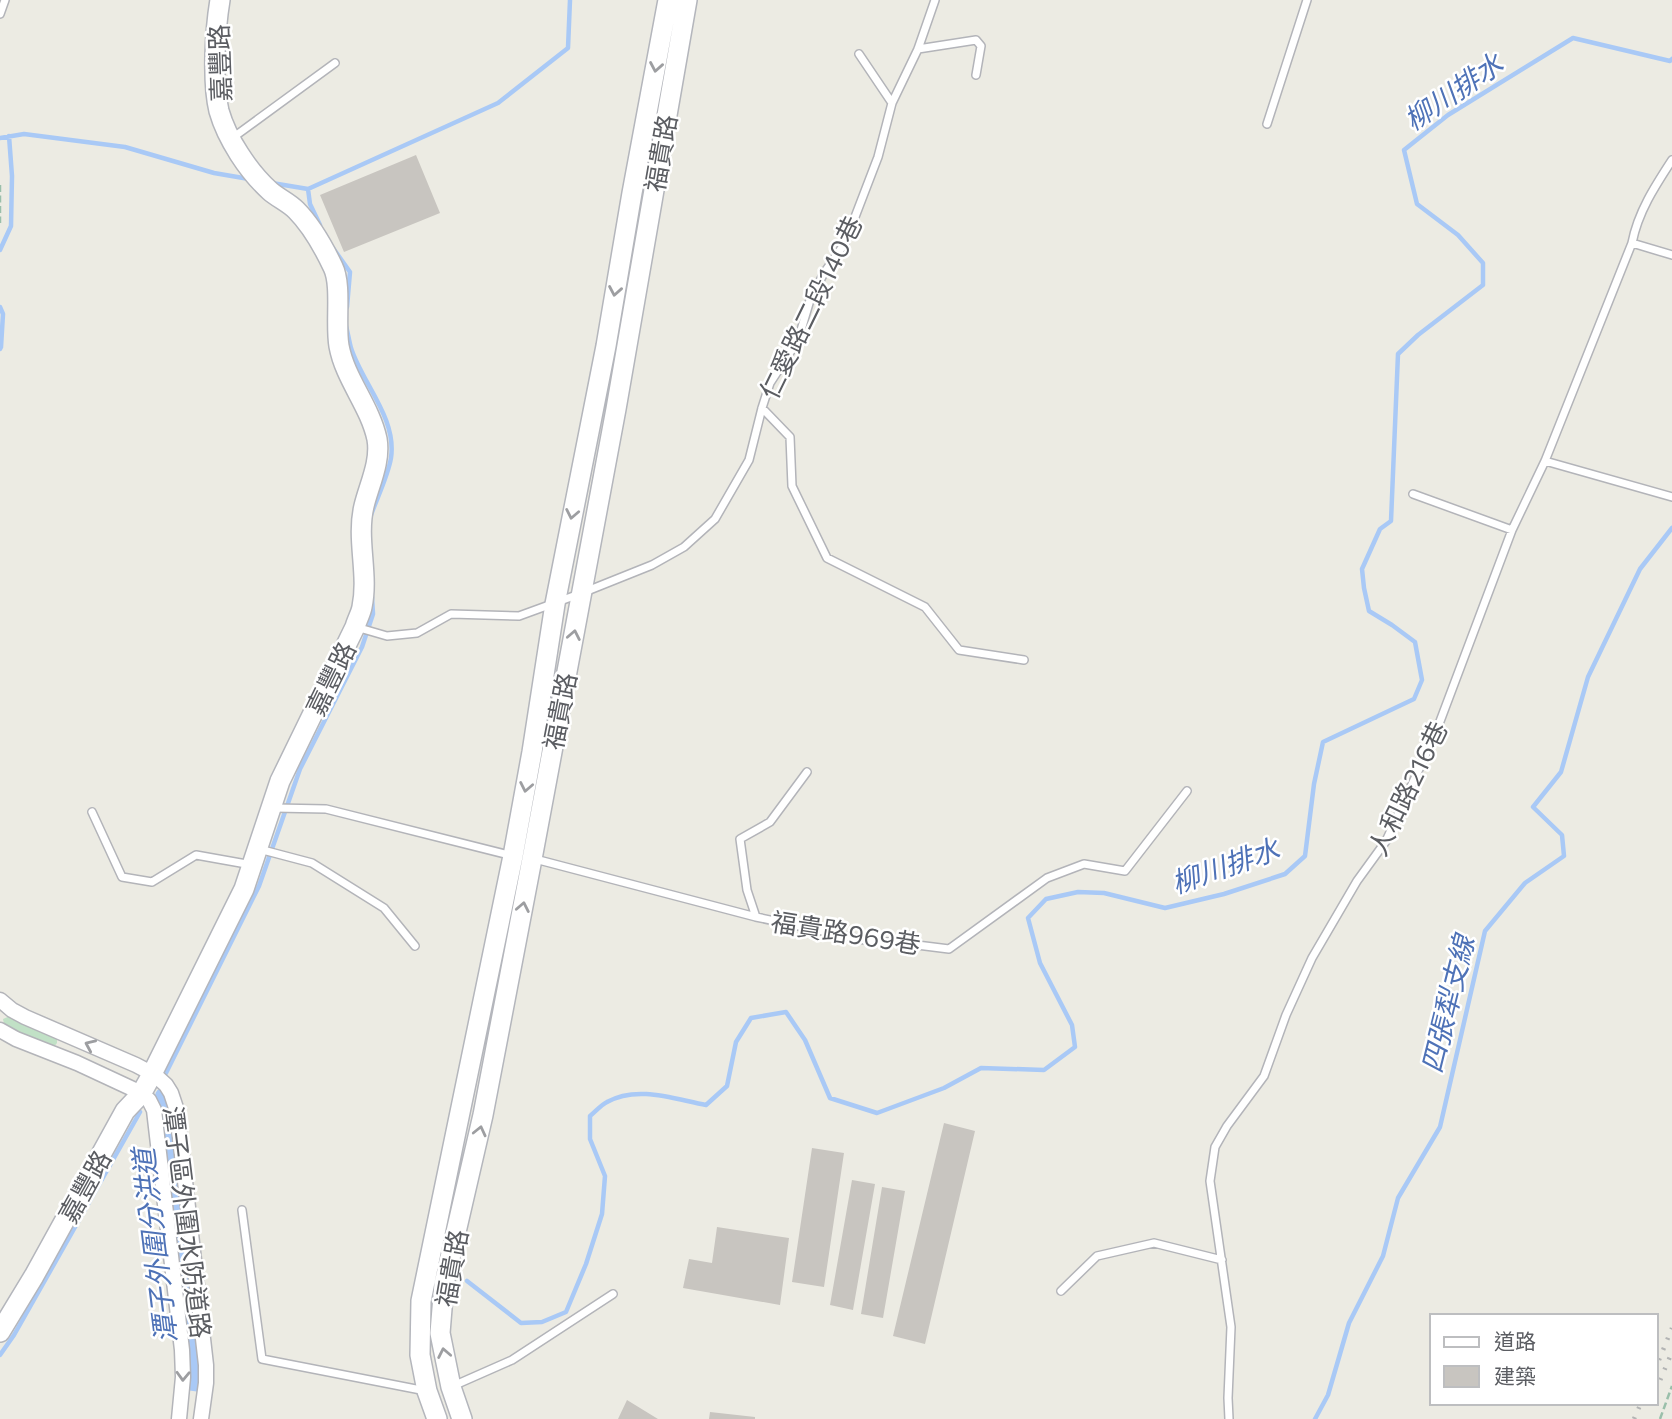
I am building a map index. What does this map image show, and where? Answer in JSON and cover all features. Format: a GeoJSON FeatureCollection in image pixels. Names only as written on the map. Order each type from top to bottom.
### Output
{"type":"FeatureCollection","features":[{"type":"Feature","properties":{"kind":"street","name":"嘉豐路"},"geometry":{"type":"LineString","coordinates":[[0,1332],[125,1111],[141,1094],[152,1074],[244,889],[280,781],[362,608],[360,526],[377,457],[377,442],[339,348],[337,277],[332,265],[312,230],[296,209],[270,190],[253,171],[231,139],[219,111],[215,38],[220,0]]}},
{"type":"Feature","properties":{"kind":"street","name":"福貴路"},"geometry":{"type":"LineString","coordinates":[[462,1419],[451,1387],[440,1332],[444,1284],[483,1115],[523,857],[532,751],[555,604],[606,346],[668,0]]}},
{"type":"Feature","properties":{"kind":"street","name":"福貴路"},"geometry":{"type":"LineString","coordinates":[[437,1419],[426,1391],[420,1355],[421,1301],[582,593],[687,0]]}},
{"type":"Feature","properties":{"kind":"street","name":"潭子區外圍水防道路"},"geometry":{"type":"LineString","coordinates":[[0,1030],[132,1088],[149,1100],[154,1110],[157,1129],[182,1350],[183,1377],[179,1416],[201,1418],[206,1365],[174,1100],[166,1085],[152,1074],[1,1005]]}},
{"type":"Feature","properties":{"kind":"lane"},"geometry":{"type":"LineString","coordinates":[[0,14],[5,0]]}},
{"type":"Feature","properties":{"kind":"lane","name":"仁愛路二段140巷"},"geometry":{"type":"LineString","coordinates":[[355,627],[387,636],[418,633],[452,614],[519,616],[652,565],[684,547],[715,519],[749,460],[771,383],[798,340],[810,300],[824,273],[845,243],[878,157],[892,103],[918,49],[935,0]]}},
{"type":"Feature","properties":{"kind":"lane"},"geometry":{"type":"LineString","coordinates":[[1267,124],[1307,0]]}},
{"type":"Feature","properties":{"kind":"lane"},"geometry":{"type":"LineString","coordinates":[[918,49],[976,40],[981,46],[976,75]]}},
{"type":"Feature","properties":{"kind":"lane"},"geometry":{"type":"LineString","coordinates":[[859,54],[892,103]]}},
{"type":"Feature","properties":{"kind":"lane"},"geometry":{"type":"LineString","coordinates":[[231,139],[335,63]]}},
{"type":"Feature","properties":{"kind":"lane","name":"人和路216巷"},"geometry":{"type":"LineString","coordinates":[[1229,1419],[1231,1327],[1210,1181],[1215,1147],[1264,1076],[1286,1015],[1312,958],[1357,881],[1386,841],[1436,732],[1512,530],[1545,461],[1632,243],[1635,227],[1649,195],[1672,160]]}},
{"type":"Feature","properties":{"kind":"lane"},"geometry":{"type":"LineString","coordinates":[[1632,243],[1672,255]]}},
{"type":"Feature","properties":{"kind":"lane"},"geometry":{"type":"LineString","coordinates":[[762,408],[790,437],[792,486],[827,558],[925,607],[959,650],[1024,660]]}},
{"type":"Feature","properties":{"kind":"lane"},"geometry":{"type":"LineString","coordinates":[[1545,461],[1672,497]]}},
{"type":"Feature","properties":{"kind":"lane"},"geometry":{"type":"LineString","coordinates":[[1413,494],[1512,530]]}},
{"type":"Feature","properties":{"kind":"lane"},"geometry":{"type":"LineString","coordinates":[[757,917],[747,890],[740,839],[770,822],[807,772]]}},
{"type":"Feature","properties":{"kind":"lane","name":"福貴路969巷"},"geometry":{"type":"LineString","coordinates":[[272,808],[326,809],[757,917],[874,942],[949,949],[1047,878],[1084,864],[1125,871],[1187,791]]}},
{"type":"Feature","properties":{"kind":"lane"},"geometry":{"type":"LineString","coordinates":[[92,813],[122,877],[152,882],[196,855],[256,857],[312,863],[384,908],[415,946]]}},
{"type":"Feature","properties":{"kind":"lane"},"geometry":{"type":"LineString","coordinates":[[242,1210],[262,1360],[426,1391]]}},
{"type":"Feature","properties":{"kind":"lane"},"geometry":{"type":"LineString","coordinates":[[1061,1291],[1097,1256],[1154,1243],[1222,1260]]}},
{"type":"Feature","properties":{"kind":"lane"},"geometry":{"type":"LineString","coordinates":[[451,1387],[512,1360],[613,1294]]}},
{"type":"Feature","properties":{"kind":"path"},"geometry":{"type":"LineString","coordinates":[[0,185],[0,223]]}},
{"type":"Feature","properties":{"kind":"path"},"geometry":{"type":"LineString","coordinates":[[1660,1419],[1672,1386]]}},
{"type":"Feature","properties":{"kind":"green space"},"geometry":{"type":"Polygon","coordinates":[[[10,1016],[57,1037],[57,1043],[53,1048],[28,1038],[4,1024],[3,1019],[10,1016]]]}},
{"type":"Feature","properties":{"kind":"water"},"geometry":{"type":"Polygon","coordinates":[[[173,1117],[202,1373],[200,1392],[186,1390],[160,1119],[173,1117]]]}},
{"type":"Feature","properties":{"kind":"building"},"geometry":{"type":"Polygon","coordinates":[[[416,155],[440,213],[344,252],[320,195],[416,155]]]}},
{"type":"Feature","properties":{"kind":"building"},"geometry":{"type":"Polygon","coordinates":[[[944,1123],[975,1131],[925,1344],[893,1336],[944,1123]]]}},
{"type":"Feature","properties":{"kind":"building"},"geometry":{"type":"Polygon","coordinates":[[[812,1148],[844,1153],[824,1287],[792,1282],[812,1148]]]}},
{"type":"Feature","properties":{"kind":"building"},"geometry":{"type":"Polygon","coordinates":[[[852,1180],[875,1184],[853,1310],[830,1305],[852,1180]]]}},
{"type":"Feature","properties":{"kind":"building"},"geometry":{"type":"Polygon","coordinates":[[[882,1187],[905,1191],[883,1318],[861,1314],[882,1187]]]}},
{"type":"Feature","properties":{"kind":"building"},"geometry":{"type":"Polygon","coordinates":[[[717,1227],[789,1238],[780,1305],[683,1288],[689,1259],[712,1263],[717,1227]]]}},
{"type":"Feature","properties":{"kind":"building"},"geometry":{"type":"Polygon","coordinates":[[[627,1400],[658,1419],[618,1419],[627,1400]]]}},
{"type":"Feature","properties":{"kind":"building"},"geometry":{"type":"Polygon","coordinates":[[[710,1412],[755,1417],[755,1419],[709,1419],[710,1412]]]}},
{"type":"Feature","properties":{"kind":"waterway"},"geometry":{"type":"LineString","coordinates":[[320,225],[310,204],[308,189],[498,103],[568,48],[570,0]]}},
{"type":"Feature","properties":{"kind":"waterway","name":"柳川排水"},"geometry":{"type":"LineString","coordinates":[[467,1281],[521,1323],[542,1322],[566,1312],[586,1264],[602,1214],[605,1176],[590,1139],[590,1116],[607,1102],[631,1094],[656,1095],[706,1105],[727,1086],[736,1042],[751,1018],[786,1012],[805,1040],[830,1098],[877,1113],[944,1088],[981,1068],[1044,1070],[1075,1047],[1072,1025],[1040,963],[1028,918],[1046,899],[1078,892],[1104,893],[1165,908],[1224,894],[1285,874],[1305,856],[1314,784],[1323,742],[1414,699],[1422,680],[1415,642],[1369,611],[1362,569],[1380,529],[1391,521],[1398,354],[1418,335],[1483,285],[1483,263],[1458,235],[1417,204],[1404,150],[1448,115],[1573,38],[1670,61],[1672,59]]}},
{"type":"Feature","properties":{"kind":"waterway"},"geometry":{"type":"LineString","coordinates":[[0,138],[24,134],[125,147],[214,173],[249,179]]}},
{"type":"Feature","properties":{"kind":"waterway"},"geometry":{"type":"LineString","coordinates":[[0,250],[11,226],[12,176],[9,136]]}},
{"type":"Feature","properties":{"kind":"waterway"},"geometry":{"type":"LineString","coordinates":[[272,183],[308,189]]}},
{"type":"Feature","properties":{"kind":"waterway"},"geometry":{"type":"LineString","coordinates":[[333,248],[350,272],[347,307]]}},
{"type":"Feature","properties":{"kind":"waterway"},"geometry":{"type":"LineString","coordinates":[[0,307],[3,314],[0,349]]}},
{"type":"Feature","properties":{"kind":"waterway"},"geometry":{"type":"LineString","coordinates":[[346,326],[356,361],[384,415],[391,443],[390,465],[371,515]]}},
{"type":"Feature","properties":{"kind":"waterway","name":"四張犁支線"},"geometry":{"type":"LineString","coordinates":[[1315,1419],[1328,1395],[1349,1323],[1383,1256],[1398,1198],[1440,1127],[1485,931],[1525,883],[1564,856],[1562,835],[1533,807],[1561,772],[1588,677],[1640,569],[1672,528]]}},
{"type":"Feature","properties":{"kind":"waterway"},"geometry":{"type":"LineString","coordinates":[[166,1073],[259,886],[300,769],[362,647],[373,614],[372,597]]}},
{"type":"Feature","properties":{"kind":"waterway","name":"潭子外圍分洪道"},"geometry":{"type":"LineString","coordinates":[[163,1096],[171,1137]]}},
{"type":"Feature","properties":{"kind":"waterway"},"geometry":{"type":"LineString","coordinates":[[0,1355],[14,1335],[140,1112]]}},
{"type":"Feature","properties":{"kind":"railway"},"geometry":{"type":"LineString","coordinates":[[1659,1360],[1672,1328]]}},
{"type":"Feature","properties":{"kind":"railway"},"geometry":{"type":"LineString","coordinates":[[1658,1385],[1672,1352]]}},
{"type":"Feature","properties":{"kind":"railway"},"geometry":{"type":"LineString","coordinates":[[1634,1419],[1640,1405]]}}]}
